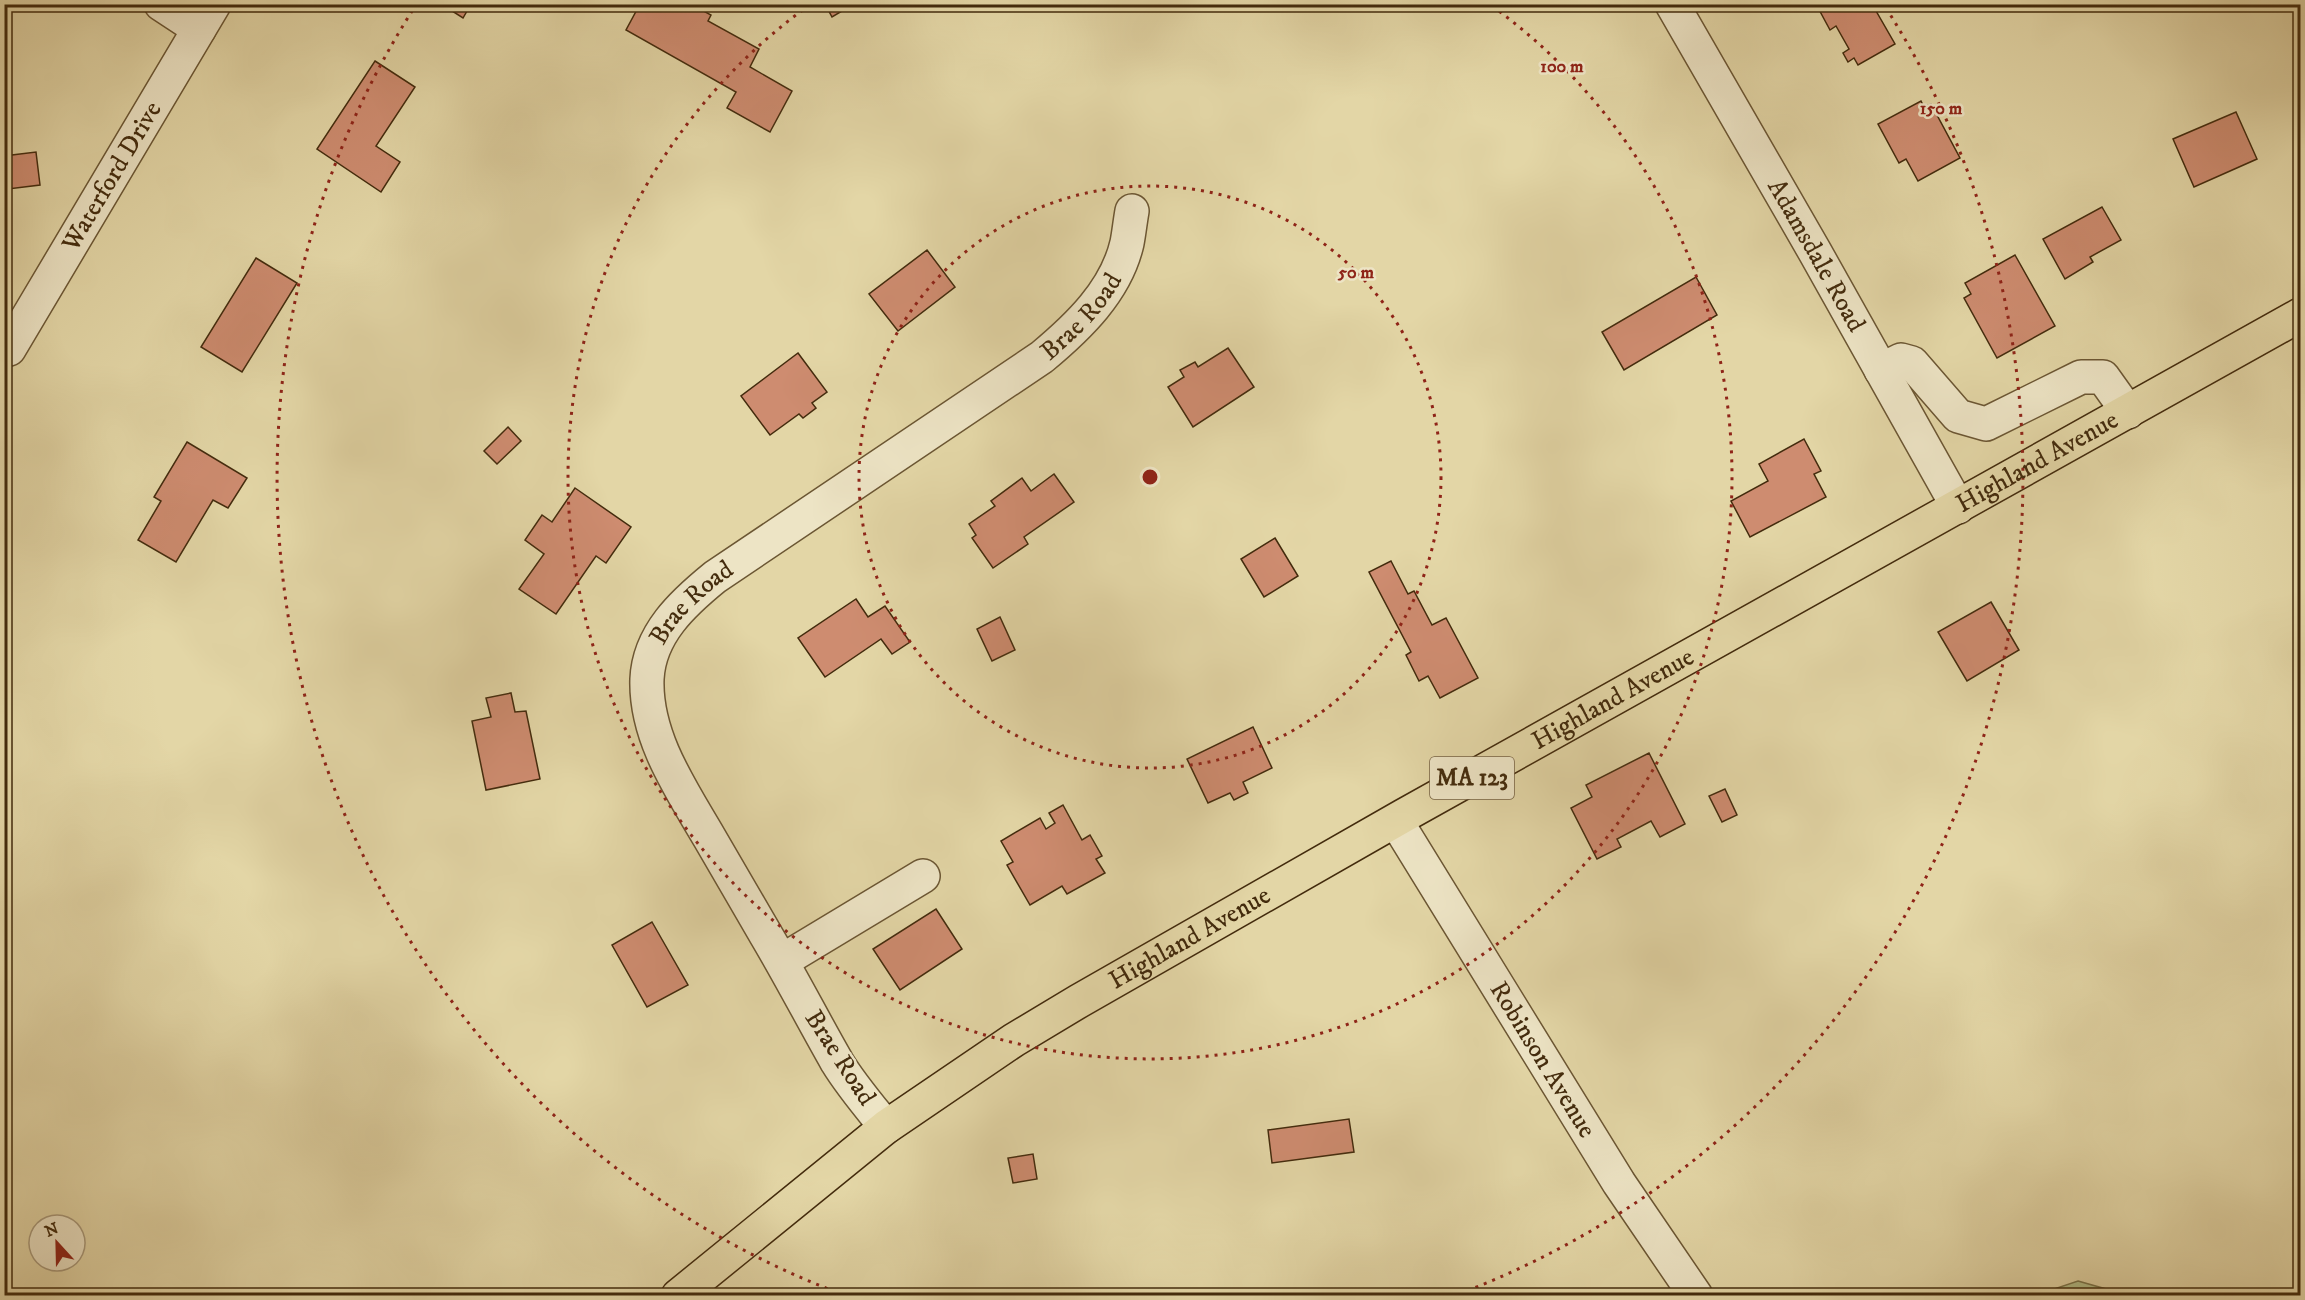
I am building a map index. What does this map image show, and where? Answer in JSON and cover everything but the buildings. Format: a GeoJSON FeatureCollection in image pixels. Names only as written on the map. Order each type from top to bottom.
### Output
{"type":"FeatureCollection","features":[{"type":"Feature","properties":{"kind":"main road","name":"Highland Avenue"},"geometry":{"type":"LineString","coordinates":[[678,1296],[886,1127],[1014,1040],[1070,1006],[2301,315]]}},
{"type":"Feature","properties":{"kind":"street"},"geometry":{"type":"LineString","coordinates":[[161,4],[207,17]]}},
{"type":"Feature","properties":{"kind":"street","name":"Adamsdale Road"},"geometry":{"type":"LineString","coordinates":[[1672,4],[1958,507]]}},
{"type":"Feature","properties":{"kind":"street","name":"Waterford Drive"},"geometry":{"type":"LineString","coordinates":[[9,349],[207,17]]}},
{"type":"Feature","properties":{"kind":"street","name":"Brae Road"},"geometry":{"type":"LineString","coordinates":[[886,1127],[838,1063],[782,961],[676,780],[660,746],[649,707],[647,677],[652,653],[664,626],[687,600],[715,577],[1042,357],[1069,334],[1093,309],[1114,277],[1126,245],[1132,211]]}},
{"type":"Feature","properties":{"kind":"street"},"geometry":{"type":"LineString","coordinates":[[1881,370],[1901,360],[1912,363],[1958,416],[1986,424],[2081,378],[2103,377],[2128,412]]}},
{"type":"Feature","properties":{"kind":"street","name":"Robinson Avenue"},"geometry":{"type":"LineString","coordinates":[[1396,821],[1619,1183],[1696,1296]]}},
{"type":"Feature","properties":{"kind":"street"},"geometry":{"type":"LineString","coordinates":[[782,961],[923,876]]}},
{"type":"Feature","properties":{"kind":"green space"},"geometry":{"type":"Polygon","coordinates":[[[2078,1281],[2106,1289],[2109,1295],[2044,1295],[2045,1292],[2078,1281]]]}}]}
